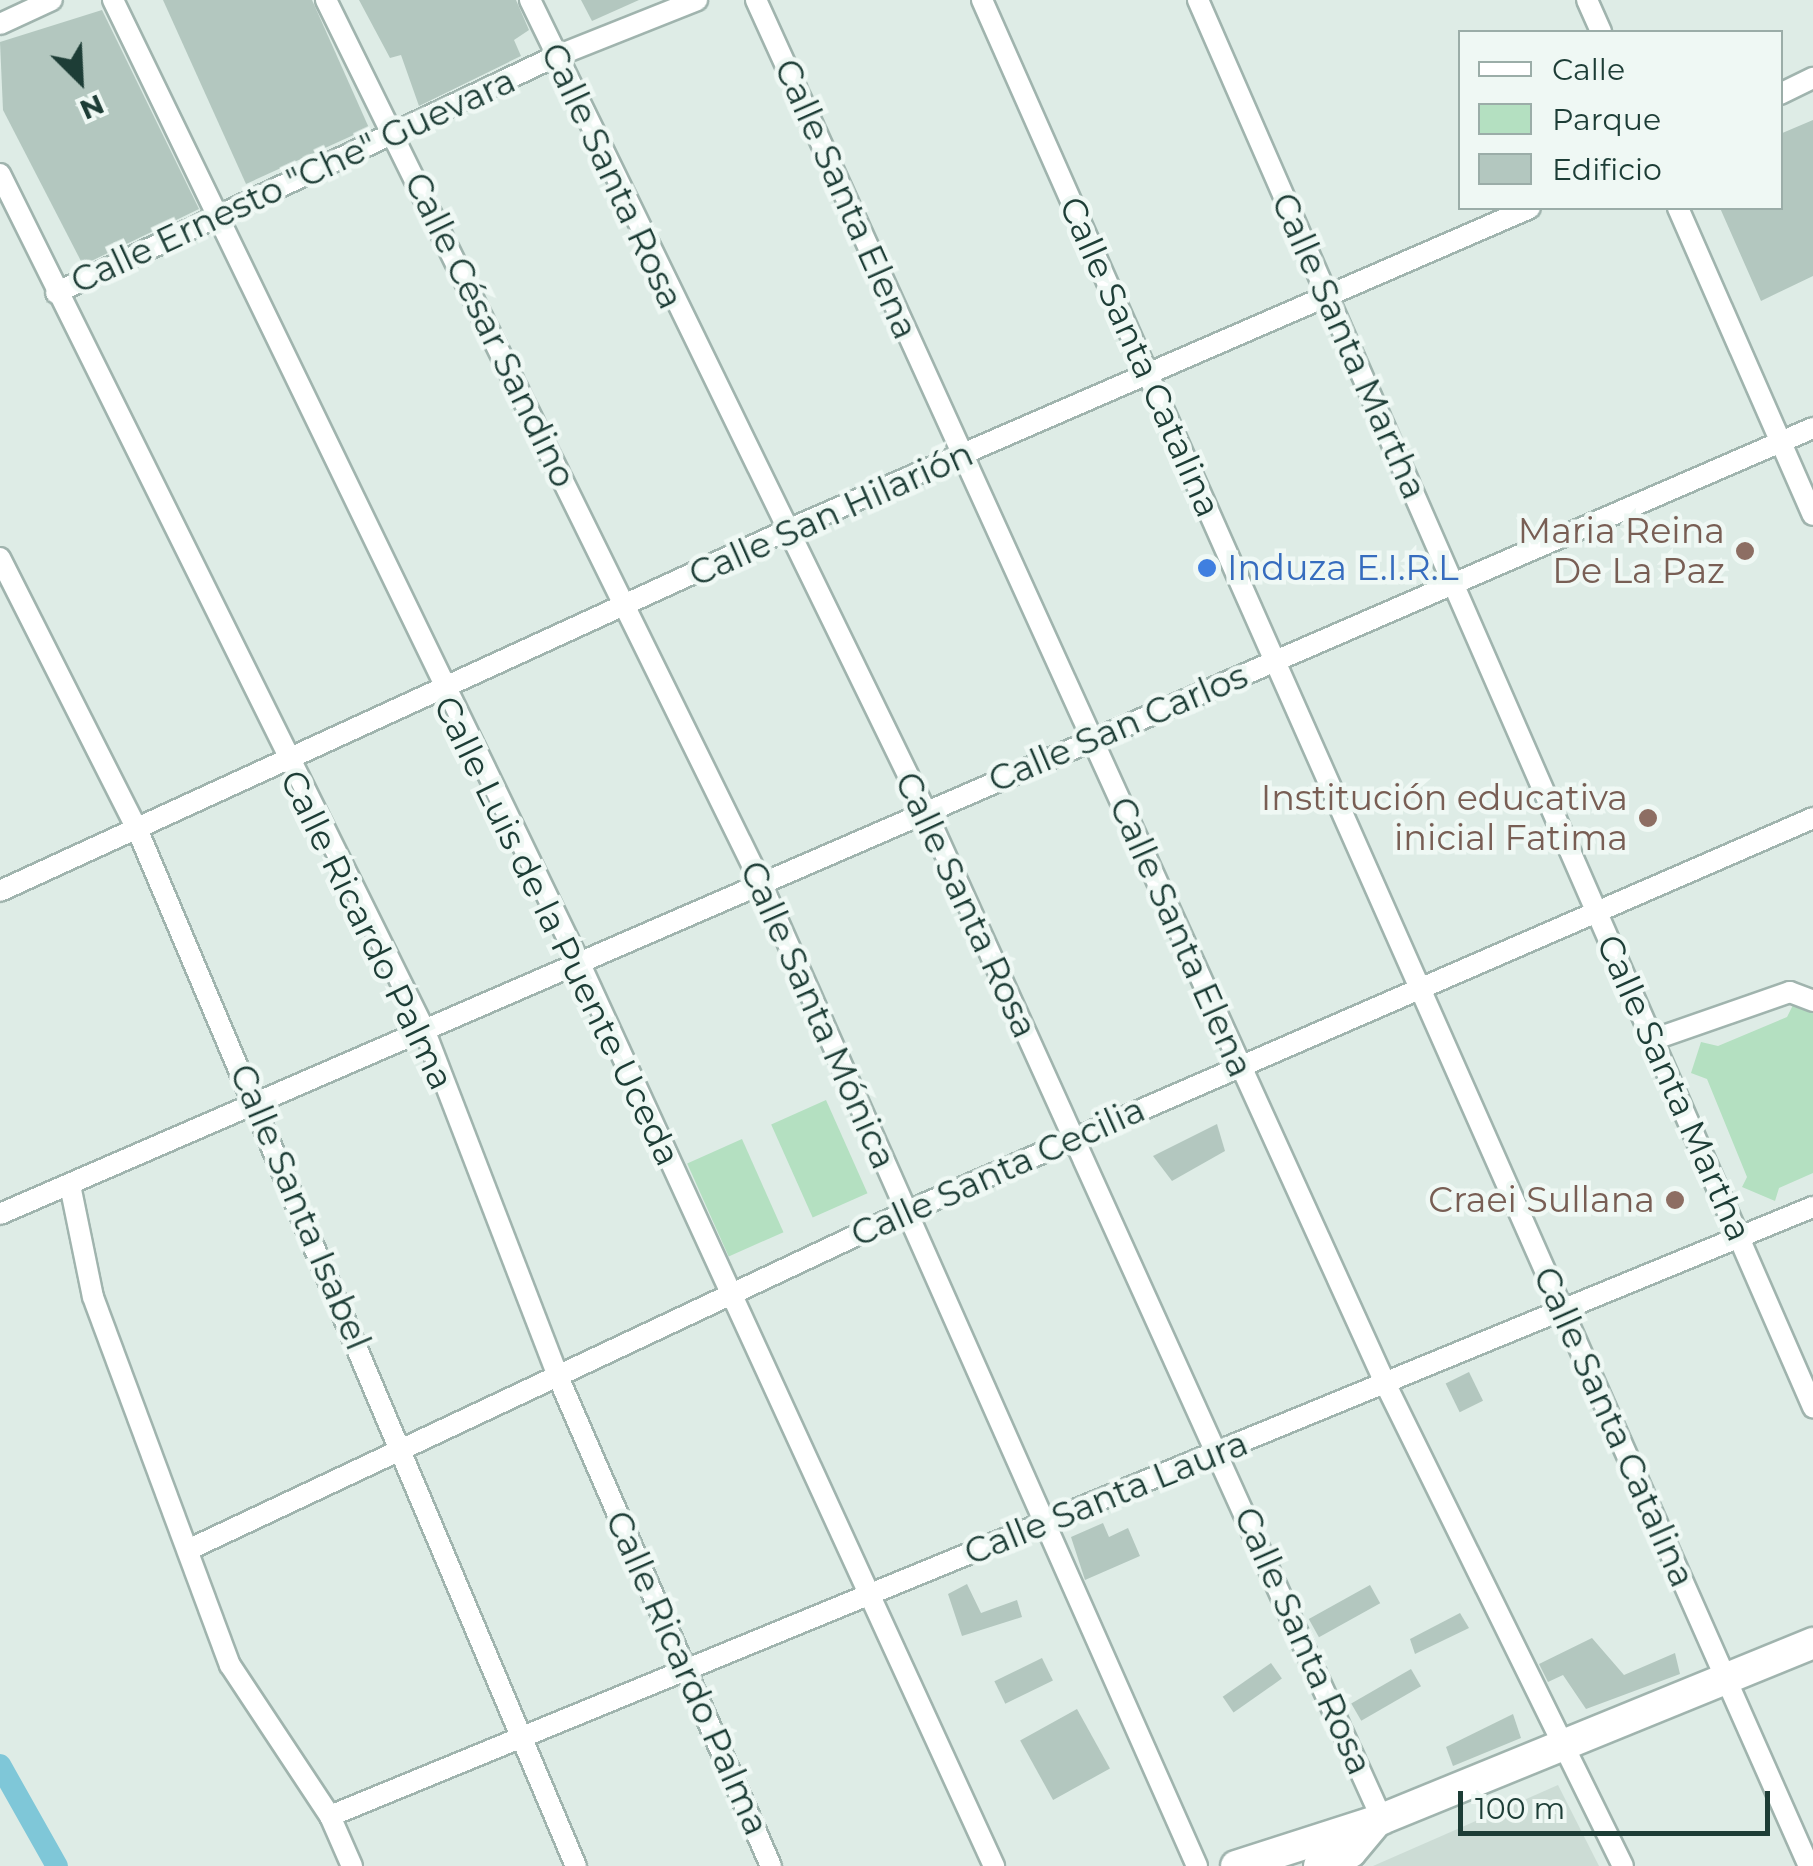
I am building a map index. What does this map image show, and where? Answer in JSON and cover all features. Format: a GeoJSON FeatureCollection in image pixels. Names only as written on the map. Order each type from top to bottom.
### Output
{"type":"FeatureCollection","features":[{"type":"Feature","properties":{"kind":"street"},"geometry":{"type":"LineString","coordinates":[[0,24],[52,0]]}},
{"type":"Feature","properties":{"kind":"street","name":"Calle Luis de la Puente Uceda"},"geometry":{"type":"LineString","coordinates":[[113,0],[441,689],[579,962],[726,1295],[994,1866]]}},
{"type":"Feature","properties":{"kind":"street","name":"Calle César Sandino"},"geometry":{"type":"LineString","coordinates":[[326,0],[627,607]]}},
{"type":"Feature","properties":{"kind":"street","name":"Calle Santa Rosa"},"geometry":{"type":"LineString","coordinates":[[530,0],[783,532],[926,812],[1218,1452],[1380,1820]]}},
{"type":"Feature","properties":{"kind":"street","name":"Calle Ernesto \"Che\" Guevara"},"geometry":{"type":"LineString","coordinates":[[56,294],[554,57],[697,0]]}},
{"type":"Feature","properties":{"kind":"street","name":"Calle Santa Elena"},"geometry":{"type":"LineString","coordinates":[[756,0],[1384,1384],[1623,1866]]}},
{"type":"Feature","properties":{"kind":"street","name":"Calle Santa Catalina"},"geometry":{"type":"LineString","coordinates":[[982,0],[1809,1866]]}},
{"type":"Feature","properties":{"kind":"street","name":"Calle Santa Martha"},"geometry":{"type":"LineString","coordinates":[[1198,0],[1813,1407]]}},
{"type":"Feature","properties":{"kind":"street"},"geometry":{"type":"LineString","coordinates":[[1587,0],[1601,30]]}},
{"type":"Feature","properties":{"kind":"street"},"geometry":{"type":"LineString","coordinates":[[1783,93],[1813,78]]}},
{"type":"Feature","properties":{"kind":"street","name":"Calle Ricardo Palma"},"geometry":{"type":"LineString","coordinates":[[0,174],[282,757],[424,1029],[559,1379],[771,1866]]}},
{"type":"Feature","properties":{"kind":"street","name":"Calle San Hilarión"},"geometry":{"type":"LineString","coordinates":[[0,891],[282,757],[627,607],[783,532],[1525,210]]}},
{"type":"Feature","properties":{"kind":"street"},"geometry":{"type":"LineString","coordinates":[[1679,210],[1813,515]]}},
{"type":"Feature","properties":{"kind":"street","name":"Calle San Carlos"},"geometry":{"type":"LineString","coordinates":[[0,1214],[1274,661],[1454,587],[1813,428]]}},
{"type":"Feature","properties":{"kind":"street","name":"Calle Santa Isabel"},"geometry":{"type":"LineString","coordinates":[[0,558],[137,829],[257,1102],[576,1866]]}},
{"type":"Feature","properties":{"kind":"street","name":"Calle Santa Mónica"},"geometry":{"type":"LineString","coordinates":[[627,607],[761,883],[1041,1524],[1197,1866]]}},
{"type":"Feature","properties":{"kind":"street","name":"Calle Santa Cecilia"},"geometry":{"type":"LineString","coordinates":[[192,1548],[404,1454],[726,1295],[906,1212],[1813,818]]}},
{"type":"Feature","properties":{"kind":"street"},"geometry":{"type":"LineString","coordinates":[[1652,1040],[1790,992],[1813,1001]]}},
{"type":"Feature","properties":{"kind":"street"},"geometry":{"type":"LineString","coordinates":[[70,1185],[93,1297],[192,1548],[230,1665],[330,1816],[352,1866]]}},
{"type":"Feature","properties":{"kind":"street","name":"Calle Santa Laura"},"geometry":{"type":"LineString","coordinates":[[330,1816],[1813,1207]]}},
{"type":"Feature","properties":{"kind":"street"},"geometry":{"type":"LineString","coordinates":[[1236,1866],[1380,1820],[1813,1643]]}},
{"type":"Feature","properties":{"kind":"street"},"geometry":{"type":"LineString","coordinates":[[1320,1866],[1352,1852],[1380,1820]]}},
{"type":"Feature","properties":{"kind":"shaded area"},"geometry":{"type":"Polygon","coordinates":[[[1558,1785],[1599,1866],[1373,1866],[1558,1785]]]}},
{"type":"Feature","properties":{"kind":"green space"},"geometry":{"type":"Polygon","coordinates":[[[1793,1005],[1813,1011],[1813,1173],[1779,1188],[1775,1201],[1742,1187],[1747,1177],[1707,1079],[1691,1073],[1701,1042],[1718,1046],[1787,1017],[1793,1005]]]}},
{"type":"Feature","properties":{"kind":"green space"},"geometry":{"type":"Polygon","coordinates":[[[826,1100],[867,1193],[813,1218],[771,1124],[826,1100]]]}},
{"type":"Feature","properties":{"kind":"green space"},"geometry":{"type":"Polygon","coordinates":[[[742,1139],[783,1232],[729,1257],[687,1163],[742,1139]]]}},
{"type":"Feature","properties":{"kind":"building"},"geometry":{"type":"Polygon","coordinates":[[[163,0],[312,0],[369,128],[246,184],[163,0]]]}},
{"type":"Feature","properties":{"kind":"building"},"geometry":{"type":"Polygon","coordinates":[[[359,0],[516,0],[529,30],[514,40],[521,56],[419,106],[401,55],[390,58],[359,0]]]}},
{"type":"Feature","properties":{"kind":"building"},"geometry":{"type":"Polygon","coordinates":[[[581,0],[639,0],[592,21],[581,0]]]}},
{"type":"Feature","properties":{"kind":"building"},"geometry":{"type":"Polygon","coordinates":[[[102,10],[199,209],[83,265],[3,110],[0,42],[102,10]]]}},
{"type":"Feature","properties":{"kind":"building"},"geometry":{"type":"Polygon","coordinates":[[[1813,120],[1813,276],[1761,301],[1721,210],[1783,210],[1783,133],[1813,120]]]}},
{"type":"Feature","properties":{"kind":"building"},"geometry":{"type":"Polygon","coordinates":[[[1217,1124],[1225,1151],[1172,1181],[1153,1156],[1217,1124]]]}},
{"type":"Feature","properties":{"kind":"building"},"geometry":{"type":"Polygon","coordinates":[[[1469,1372],[1483,1401],[1460,1412],[1446,1383],[1469,1372]]]}},
{"type":"Feature","properties":{"kind":"building"},"geometry":{"type":"Polygon","coordinates":[[[1103,1523],[1109,1537],[1128,1528],[1140,1556],[1085,1580],[1071,1537],[1103,1523]]]}},
{"type":"Feature","properties":{"kind":"building"},"geometry":{"type":"Polygon","coordinates":[[[967,1584],[981,1613],[1017,1600],[1022,1617],[962,1636],[948,1594],[967,1584]]]}},
{"type":"Feature","properties":{"kind":"building"},"geometry":{"type":"Polygon","coordinates":[[[1370,1585],[1380,1603],[1319,1637],[1309,1619],[1370,1585]]]}},
{"type":"Feature","properties":{"kind":"building"},"geometry":{"type":"Polygon","coordinates":[[[1460,1613],[1469,1628],[1415,1654],[1410,1639],[1460,1613]]]}},
{"type":"Feature","properties":{"kind":"building"},"geometry":{"type":"Polygon","coordinates":[[[1592,1638],[1624,1675],[1675,1653],[1680,1674],[1586,1709],[1563,1675],[1548,1682],[1539,1664],[1592,1638]]]}},
{"type":"Feature","properties":{"kind":"building"},"geometry":{"type":"Polygon","coordinates":[[[1042,1658],[1053,1680],[1005,1704],[994,1681],[1042,1658]]]}},
{"type":"Feature","properties":{"kind":"building"},"geometry":{"type":"Polygon","coordinates":[[[1271,1663],[1282,1679],[1234,1712],[1223,1697],[1271,1663]]]}},
{"type":"Feature","properties":{"kind":"building"},"geometry":{"type":"Polygon","coordinates":[[[1411,1669],[1421,1686],[1361,1721],[1351,1704],[1411,1669]]]}},
{"type":"Feature","properties":{"kind":"building"},"geometry":{"type":"Polygon","coordinates":[[[1077,1709],[1110,1768],[1053,1800],[1020,1741],[1077,1709]]]}},
{"type":"Feature","properties":{"kind":"building"},"geometry":{"type":"Polygon","coordinates":[[[1513,1714],[1521,1738],[1453,1766],[1446,1747],[1513,1714]]]}},
{"type":"Feature","properties":{"kind":"waterway"},"geometry":{"type":"LineString","coordinates":[[0,1765],[57,1866]]}},
{"type":"Feature","properties":{"kind":"place","name":"Maria Reina De La Paz"},"geometry":{"type":"Point","coordinates":[1745,551]}},
{"type":"Feature","properties":{"kind":"place","name":"Induza E.I.R.L"},"geometry":{"type":"Point","coordinates":[1207,568]}},
{"type":"Feature","properties":{"kind":"place","name":"Institución educativa inicial Fatima"},"geometry":{"type":"Point","coordinates":[1648,818]}},
{"type":"Feature","properties":{"kind":"place","name":"Craei Sullana"},"geometry":{"type":"Point","coordinates":[1675,1200]}}]}
